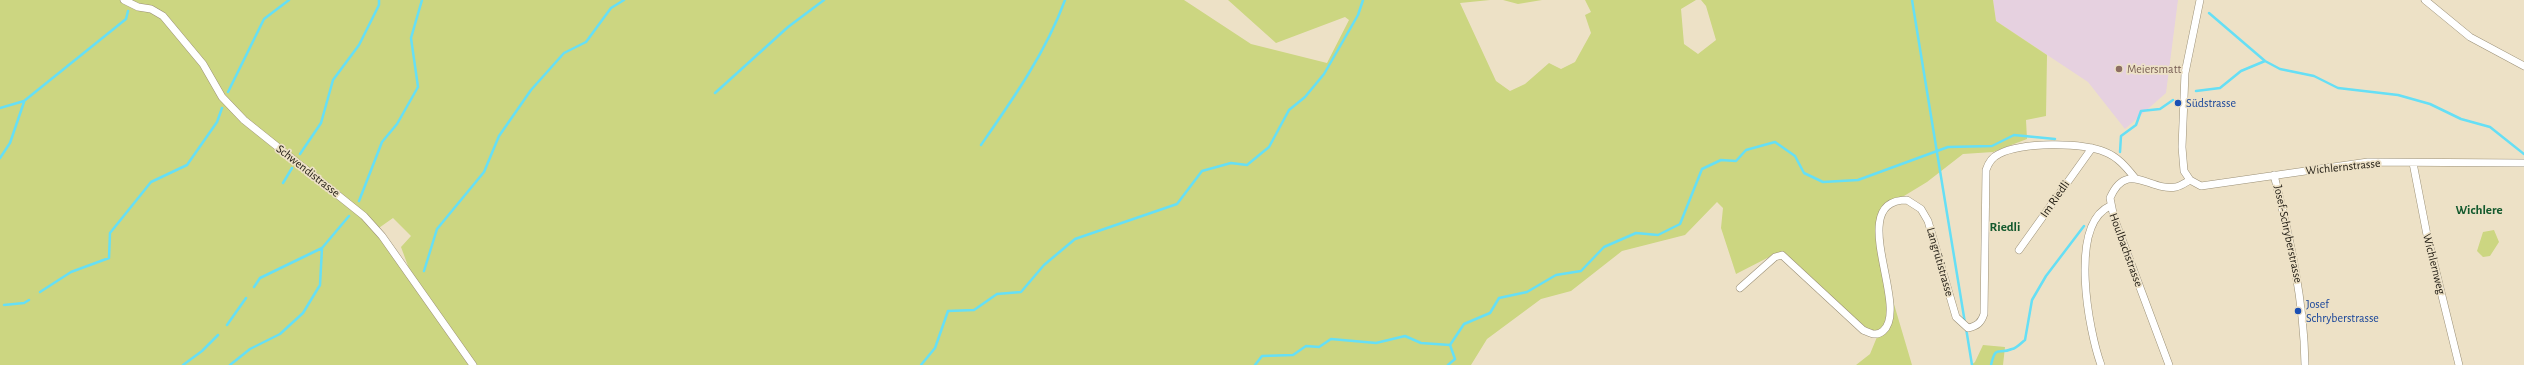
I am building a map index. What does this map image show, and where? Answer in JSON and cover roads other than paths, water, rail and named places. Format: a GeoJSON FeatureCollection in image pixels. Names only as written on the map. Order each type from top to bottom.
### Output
{"type":"FeatureCollection","features":[{"type":"Feature","properties":{"kind":"street","name":"Schwendistrasse"},"geometry":{"type":"LineString","coordinates":[[124,0],[138,7],[151,8],[163,16],[203,64],[222,97],[244,120],[364,216],[382,236],[473,365]]}},
{"type":"Feature","properties":{"kind":"street"},"geometry":{"type":"LineString","coordinates":[[2135,178],[2174,187],[2190,180],[2184,172],[2182,108],[2185,73],[2200,0]]}},
{"type":"Feature","properties":{"kind":"street"},"geometry":{"type":"LineString","coordinates":[[2425,0],[2470,37],[2524,66]]}},
{"type":"Feature","properties":{"kind":"street","name":"Langrütistrasse"},"geometry":{"type":"LineString","coordinates":[[1740,288],[1775,257],[1782,256],[1863,330],[1871,334],[1881,333],[1888,326],[1890,315],[1882,270],[1881,219],[1884,210],[1892,203],[1907,200],[1921,209],[1928,221],[1956,317],[1968,328],[1975,326],[1981,321],[1984,314],[1986,170],[1991,160],[1998,154],[2008,151],[2058,144],[2092,148],[2117,158],[2135,178]]}},
{"type":"Feature","properties":{"kind":"street","name":"Im Riedli"},"geometry":{"type":"LineString","coordinates":[[2019,250],[2092,148]]}},
{"type":"Feature","properties":{"kind":"street","name":"Wichlernstrasse"},"geometry":{"type":"LineString","coordinates":[[2190,180],[2201,186],[2368,162],[2524,163]]}},
{"type":"Feature","properties":{"kind":"street","name":"Wichlernweg"},"geometry":{"type":"LineString","coordinates":[[2413,163],[2425,228],[2459,365]]}},
{"type":"Feature","properties":{"kind":"street","name":"Josef-Schryberstrasse"},"geometry":{"type":"LineString","coordinates":[[2274,175],[2298,276],[2303,313],[2305,365]]}},
{"type":"Feature","properties":{"kind":"street","name":"Houlbachstrasse"},"geometry":{"type":"LineString","coordinates":[[2135,178],[2117,185],[2110,198],[2110,206],[2169,365]]}},
{"type":"Feature","properties":{"kind":"street"},"geometry":{"type":"LineString","coordinates":[[2101,365],[2094,347],[2087,306],[2086,260],[2087,245],[2092,228],[2102,210],[2110,206]]}},
{"type":"Feature","properties":{"kind":"waterway"},"geometry":{"type":"LineString","coordinates":[[228,92],[264,19],[289,0]]}},
{"type":"Feature","properties":{"kind":"waterway"},"geometry":{"type":"LineString","coordinates":[[300,154],[321,123],[333,80],[359,45],[379,5],[379,0]]}},
{"type":"Feature","properties":{"kind":"waterway"},"geometry":{"type":"LineString","coordinates":[[359,201],[382,142],[397,124],[418,87],[411,38],[422,0]]}},
{"type":"Feature","properties":{"kind":"waterway"},"geometry":{"type":"LineString","coordinates":[[424,271],[437,229],[484,172],[499,136],[531,90],[564,53],[586,42],[611,8],[624,0]]}},
{"type":"Feature","properties":{"kind":"waterway"},"geometry":{"type":"LineString","coordinates":[[715,93],[788,27],[824,0]]}},
{"type":"Feature","properties":{"kind":"waterway"},"geometry":{"type":"LineString","coordinates":[[981,145],[1017,93],[1039,57],[1065,0]]}},
{"type":"Feature","properties":{"kind":"waterway"},"geometry":{"type":"LineString","coordinates":[[921,365],[935,348],[948,311],[974,310],[997,294],[1021,292],[1044,265],[1075,239],[1177,204],[1202,171],[1231,163],[1247,165],[1269,147],[1289,110],[1305,97],[1324,74],[1358,15],[1363,0]]}},
{"type":"Feature","properties":{"kind":"waterway"},"geometry":{"type":"LineString","coordinates":[[1912,0],[1965,323]]}},
{"type":"Feature","properties":{"kind":"waterway"},"geometry":{"type":"LineString","coordinates":[[0,108],[24,101],[126,19],[128,11]]}},
{"type":"Feature","properties":{"kind":"waterway"},"geometry":{"type":"LineString","coordinates":[[2209,13],[2265,61],[2280,69],[2314,76],[2338,88],[2398,95],[2430,104],[2461,119],[2490,127],[2524,154]]}},
{"type":"Feature","properties":{"kind":"waterway"},"geometry":{"type":"LineString","coordinates":[[2196,91],[2220,88],[2241,71],[2265,61]]}},
{"type":"Feature","properties":{"kind":"waterway"},"geometry":{"type":"LineString","coordinates":[[2120,152],[2121,136],[2136,125],[2141,111],[2160,109],[2173,100]]}},
{"type":"Feature","properties":{"kind":"waterway"},"geometry":{"type":"LineString","coordinates":[[0,158],[10,143],[24,102]]}},
{"type":"Feature","properties":{"kind":"waterway"},"geometry":{"type":"LineString","coordinates":[[40,292],[71,272],[109,258],[110,233],[151,182],[187,165],[217,122],[222,108]]}},
{"type":"Feature","properties":{"kind":"waterway"},"geometry":{"type":"LineString","coordinates":[[1450,345],[1464,324],[1490,313],[1499,298],[1527,292],[1556,275],[1581,271],[1604,247],[1636,233],[1658,235],[1680,224],[1702,169],[1721,160],[1736,161],[1746,150],[1775,142],[1795,156],[1804,173],[1823,182],[1858,180],[1948,147],[1992,146],[2014,135],[2055,139]]}},
{"type":"Feature","properties":{"kind":"waterway"},"geometry":{"type":"LineString","coordinates":[[283,183],[292,168]]}},
{"type":"Feature","properties":{"kind":"waterway"},"geometry":{"type":"LineString","coordinates":[[254,287],[260,278],[322,248],[349,216]]}},
{"type":"Feature","properties":{"kind":"waterway"},"geometry":{"type":"LineString","coordinates":[[1991,365],[1996,352],[2007,351],[2018,346],[2025,340],[2032,300],[2046,276],[2084,226]]}},
{"type":"Feature","properties":{"kind":"waterway"},"geometry":{"type":"LineString","coordinates":[[230,365],[250,349],[280,334],[303,313],[320,285],[322,248]]}},
{"type":"Feature","properties":{"kind":"waterway"},"geometry":{"type":"LineString","coordinates":[[227,325],[246,298]]}},
{"type":"Feature","properties":{"kind":"waterway"},"geometry":{"type":"LineString","coordinates":[[4,305],[24,303],[29,300]]}},
{"type":"Feature","properties":{"kind":"waterway"},"geometry":{"type":"LineString","coordinates":[[1966,328],[1972,365]]}},
{"type":"Feature","properties":{"kind":"waterway"},"geometry":{"type":"LineString","coordinates":[[183,365],[202,351],[218,335]]}},
{"type":"Feature","properties":{"kind":"waterway"},"geometry":{"type":"LineString","coordinates":[[1255,365],[1262,356],[1293,355],[1306,346],[1319,347],[1331,339],[1376,343],[1405,336],[1421,343],[1450,345]]}},
{"type":"Feature","properties":{"kind":"waterway"},"geometry":{"type":"LineString","coordinates":[[1448,365],[1455,359],[1450,345]]}},
{"type":"Feature","properties":{"kind":"place","name":"Meiersmatt"},"geometry":{"type":"Point","coordinates":[2119,69]}},
{"type":"Feature","properties":{"kind":"place","name":"Südstrasse"},"geometry":{"type":"Point","coordinates":[2178,103]}},
{"type":"Feature","properties":{"kind":"place","name":"Josef Schryberstrasse"},"geometry":{"type":"Point","coordinates":[2298,311]}},
{"type":"Feature","properties":{"kind":"district","name":"Wichlere"},"geometry":{"type":"Point","coordinates":[2479,210]}},
{"type":"Feature","properties":{"kind":"district","name":"Riedli"},"geometry":{"type":"Point","coordinates":[2005,227]}}]}
